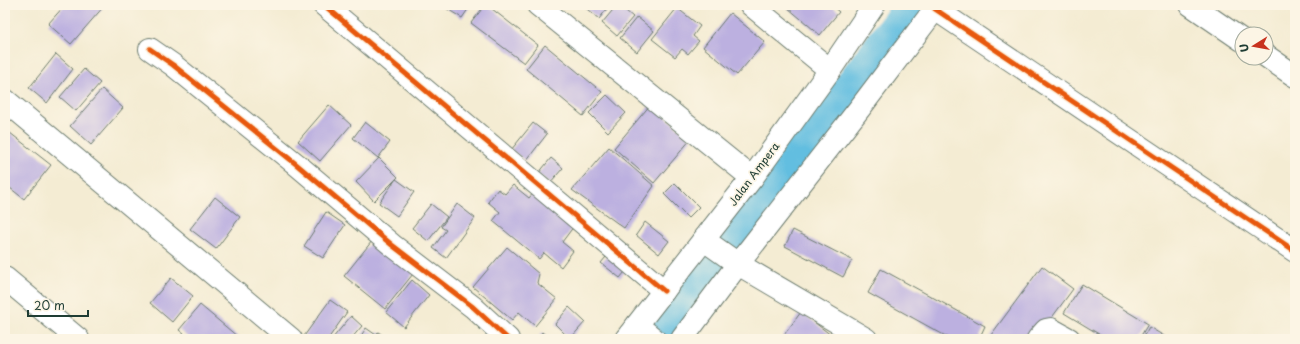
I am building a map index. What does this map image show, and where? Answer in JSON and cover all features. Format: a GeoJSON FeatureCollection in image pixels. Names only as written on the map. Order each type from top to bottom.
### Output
{"type":"FeatureCollection","features":[{"type":"Feature","properties":{"kind":"street"},"geometry":{"type":"LineString","coordinates":[[324,5],[664,292]]}},
{"type":"Feature","properties":{"kind":"street"},"geometry":{"type":"LineString","coordinates":[[538,5],[752,178]]}},
{"type":"Feature","properties":{"kind":"street"},"geometry":{"type":"LineString","coordinates":[[751,5],[830,70]]}},
{"type":"Feature","properties":{"kind":"street","name":"Jalan Ampera"},"geometry":{"type":"LineString","coordinates":[[641,334],[664,292],[723,253],[752,178],[830,70],[874,5]]}},
{"type":"Feature","properties":{"kind":"street"},"geometry":{"type":"LineString","coordinates":[[1191,5],[1234,35]]}},
{"type":"Feature","properties":{"kind":"street"},"geometry":{"type":"LineString","coordinates":[[682,339],[723,253],[863,104],[936,7],[1295,251]]}},
{"type":"Feature","properties":{"kind":"street"},"geometry":{"type":"LineString","coordinates":[[150,49],[173,65],[296,164],[392,245],[473,307],[508,339]]}},
{"type":"Feature","properties":{"kind":"street"},"geometry":{"type":"LineString","coordinates":[[1274,62],[1295,76]]}},
{"type":"Feature","properties":{"kind":"street"},"geometry":{"type":"LineString","coordinates":[[5,100],[291,339]]}},
{"type":"Feature","properties":{"kind":"street"},"geometry":{"type":"LineString","coordinates":[[723,253],[866,339]]}},
{"type":"Feature","properties":{"kind":"street"},"geometry":{"type":"LineString","coordinates":[[5,278],[78,339]]}},
{"type":"Feature","properties":{"kind":"street"},"geometry":{"type":"LineString","coordinates":[[1038,339],[1046,330],[1052,329],[1069,339]]}},
{"type":"Feature","properties":{"kind":"building"},"geometry":{"type":"Polygon","coordinates":[[[65,5],[105,5],[71,44],[48,24],[65,5]]]}},
{"type":"Feature","properties":{"kind":"building"},"geometry":{"type":"Polygon","coordinates":[[[445,5],[471,5],[462,18],[444,7],[445,5]]]}},
{"type":"Feature","properties":{"kind":"building"},"geometry":{"type":"Polygon","coordinates":[[[485,5],[487,5],[538,45],[524,63],[471,23],[485,5]]]}},
{"type":"Feature","properties":{"kind":"building"},"geometry":{"type":"Polygon","coordinates":[[[582,5],[610,5],[599,19],[582,5]]]}},
{"type":"Feature","properties":{"kind":"building"},"geometry":{"type":"Polygon","coordinates":[[[617,5],[633,17],[617,36],[602,23],[617,5]]]}},
{"type":"Feature","properties":{"kind":"building"},"geometry":{"type":"Polygon","coordinates":[[[791,5],[831,5],[839,12],[820,35],[788,8],[791,5]]]}},
{"type":"Feature","properties":{"kind":"building"},"geometry":{"type":"Polygon","coordinates":[[[677,8],[700,26],[693,36],[699,41],[688,54],[682,49],[675,57],[652,39],[677,8]]]}},
{"type":"Feature","properties":{"kind":"building"},"geometry":{"type":"Polygon","coordinates":[[[730,13],[765,42],[737,75],[703,47],[730,13]]]}},
{"type":"Feature","properties":{"kind":"building"},"geometry":{"type":"Polygon","coordinates":[[[637,17],[654,31],[637,52],[620,38],[637,17]]]}},
{"type":"Feature","properties":{"kind":"building"},"geometry":{"type":"Polygon","coordinates":[[[545,45],[602,92],[583,116],[526,69],[545,45]]]}},
{"type":"Feature","properties":{"kind":"building"},"geometry":{"type":"Polygon","coordinates":[[[56,54],[73,69],[47,103],[29,88],[56,54]]]}},
{"type":"Feature","properties":{"kind":"building"},"geometry":{"type":"Polygon","coordinates":[[[84,69],[100,83],[76,111],[60,97],[84,69]]]}},
{"type":"Feature","properties":{"kind":"building"},"geometry":{"type":"Polygon","coordinates":[[[102,89],[123,108],[91,145],[70,126],[102,89]]]}},
{"type":"Feature","properties":{"kind":"building"},"geometry":{"type":"Polygon","coordinates":[[[607,95],[626,113],[608,132],[589,113],[607,95]]]}},
{"type":"Feature","properties":{"kind":"building"},"geometry":{"type":"Polygon","coordinates":[[[651,104],[691,139],[654,183],[614,148],[651,104]]]}},
{"type":"Feature","properties":{"kind":"building"},"geometry":{"type":"Polygon","coordinates":[[[329,105],[351,125],[320,161],[298,141],[329,105]]]}},
{"type":"Feature","properties":{"kind":"building"},"geometry":{"type":"Polygon","coordinates":[[[365,122],[390,142],[378,158],[353,138],[365,122]]]}},
{"type":"Feature","properties":{"kind":"building"},"geometry":{"type":"Polygon","coordinates":[[[533,123],[547,134],[526,161],[511,150],[533,123]]]}},
{"type":"Feature","properties":{"kind":"building"},"geometry":{"type":"Polygon","coordinates":[[[5,129],[51,165],[24,199],[5,184],[5,129]]]}},
{"type":"Feature","properties":{"kind":"building"},"geometry":{"type":"Polygon","coordinates":[[[609,147],[654,186],[624,228],[572,190],[609,147]]]}},
{"type":"Feature","properties":{"kind":"building"},"geometry":{"type":"Polygon","coordinates":[[[379,158],[398,177],[374,201],[356,182],[379,158]]]}},
{"type":"Feature","properties":{"kind":"building"},"geometry":{"type":"Polygon","coordinates":[[[551,158],[563,168],[549,184],[538,174],[551,158]]]}},
{"type":"Feature","properties":{"kind":"building"},"geometry":{"type":"Polygon","coordinates":[[[396,179],[414,192],[397,216],[379,203],[396,179]]]}},
{"type":"Feature","properties":{"kind":"building"},"geometry":{"type":"Polygon","coordinates":[[[675,183],[699,207],[688,218],[664,194],[675,183]]]}},
{"type":"Feature","properties":{"kind":"building"},"geometry":{"type":"Polygon","coordinates":[[[513,185],[529,198],[536,190],[577,222],[562,242],[573,251],[561,267],[544,253],[539,259],[493,221],[500,212],[488,202],[498,189],[505,194],[513,185]]]}},
{"type":"Feature","properties":{"kind":"building"},"geometry":{"type":"Polygon","coordinates":[[[215,197],[240,217],[216,249],[190,229],[215,197]]]}},
{"type":"Feature","properties":{"kind":"building"},"geometry":{"type":"Polygon","coordinates":[[[431,204],[447,217],[428,241],[412,228],[431,204]]]}},
{"type":"Feature","properties":{"kind":"building"},"geometry":{"type":"Polygon","coordinates":[[[457,204],[475,218],[446,258],[433,248],[446,230],[441,227],[457,204]]]}},
{"type":"Feature","properties":{"kind":"building"},"geometry":{"type":"Polygon","coordinates":[[[326,212],[345,225],[323,258],[304,246],[326,212]]]}},
{"type":"Feature","properties":{"kind":"building"},"geometry":{"type":"Polygon","coordinates":[[[645,222],[669,241],[659,254],[636,235],[645,222]]]}},
{"type":"Feature","properties":{"kind":"building"},"geometry":{"type":"Polygon","coordinates":[[[793,230],[852,260],[843,277],[785,246],[793,230]]]}},
{"type":"Feature","properties":{"kind":"building"},"geometry":{"type":"Polygon","coordinates":[[[376,236],[417,269],[385,309],[344,276],[376,236]]]}},
{"type":"Feature","properties":{"kind":"building"},"geometry":{"type":"Polygon","coordinates":[[[507,247],[539,274],[537,283],[557,299],[535,326],[519,312],[512,320],[473,287],[507,247]]]}},
{"type":"Feature","properties":{"kind":"building"},"geometry":{"type":"Polygon","coordinates":[[[610,252],[629,267],[620,278],[601,263],[610,252]]]}},
{"type":"Feature","properties":{"kind":"building"},"geometry":{"type":"Polygon","coordinates":[[[1042,266],[1073,289],[1036,339],[988,339],[1042,266]]]}},
{"type":"Feature","properties":{"kind":"building"},"geometry":{"type":"Polygon","coordinates":[[[881,269],[985,326],[979,339],[951,339],[868,293],[881,269]]]}},
{"type":"Feature","properties":{"kind":"building"},"geometry":{"type":"Polygon","coordinates":[[[171,278],[193,296],[172,322],[150,303],[171,278]]]}},
{"type":"Feature","properties":{"kind":"building"},"geometry":{"type":"Polygon","coordinates":[[[412,280],[429,295],[404,327],[386,312],[412,280]]]}},
{"type":"Feature","properties":{"kind":"building"},"geometry":{"type":"Polygon","coordinates":[[[1082,284],[1148,324],[1139,339],[1107,339],[1064,313],[1082,284]]]}},
{"type":"Feature","properties":{"kind":"building"},"geometry":{"type":"Polygon","coordinates":[[[330,300],[347,312],[328,339],[302,339],[330,300]]]}},
{"type":"Feature","properties":{"kind":"building"},"geometry":{"type":"Polygon","coordinates":[[[200,305],[238,337],[236,339],[190,339],[179,330],[200,305]]]}},
{"type":"Feature","properties":{"kind":"building"},"geometry":{"type":"Polygon","coordinates":[[[569,307],[585,322],[570,339],[555,324],[569,307]]]}},
{"type":"Feature","properties":{"kind":"building"},"geometry":{"type":"Polygon","coordinates":[[[801,312],[836,339],[781,339],[801,312]]]}},
{"type":"Feature","properties":{"kind":"building"},"geometry":{"type":"Polygon","coordinates":[[[351,316],[362,326],[351,339],[332,339],[351,316]]]}},
{"type":"Feature","properties":{"kind":"building"},"geometry":{"type":"Polygon","coordinates":[[[1149,327],[1169,339],[1142,339],[1149,327]]]}},
{"type":"Feature","properties":{"kind":"building"},"geometry":{"type":"Polygon","coordinates":[[[366,328],[376,335],[378,332],[389,339],[359,339],[366,328]]]}},
{"type":"Feature","properties":{"kind":"building"},"geometry":{"type":"Polygon","coordinates":[[[542,332],[550,339],[537,339],[542,332]]]}},
{"type":"Feature","properties":{"kind":"waterway"},"geometry":{"type":"LineString","coordinates":[[661,339],[913,5]]}},
{"type":"Feature","properties":{"kind":"cycle path"},"geometry":{"type":"LineString","coordinates":[[324,5],[664,291]]}},
{"type":"Feature","properties":{"kind":"cycle path"},"geometry":{"type":"LineString","coordinates":[[935,9],[1295,251]]}},
{"type":"Feature","properties":{"kind":"cycle path"},"geometry":{"type":"LineString","coordinates":[[150,49],[173,65],[296,164],[392,245],[473,307],[508,339]]}}]}
